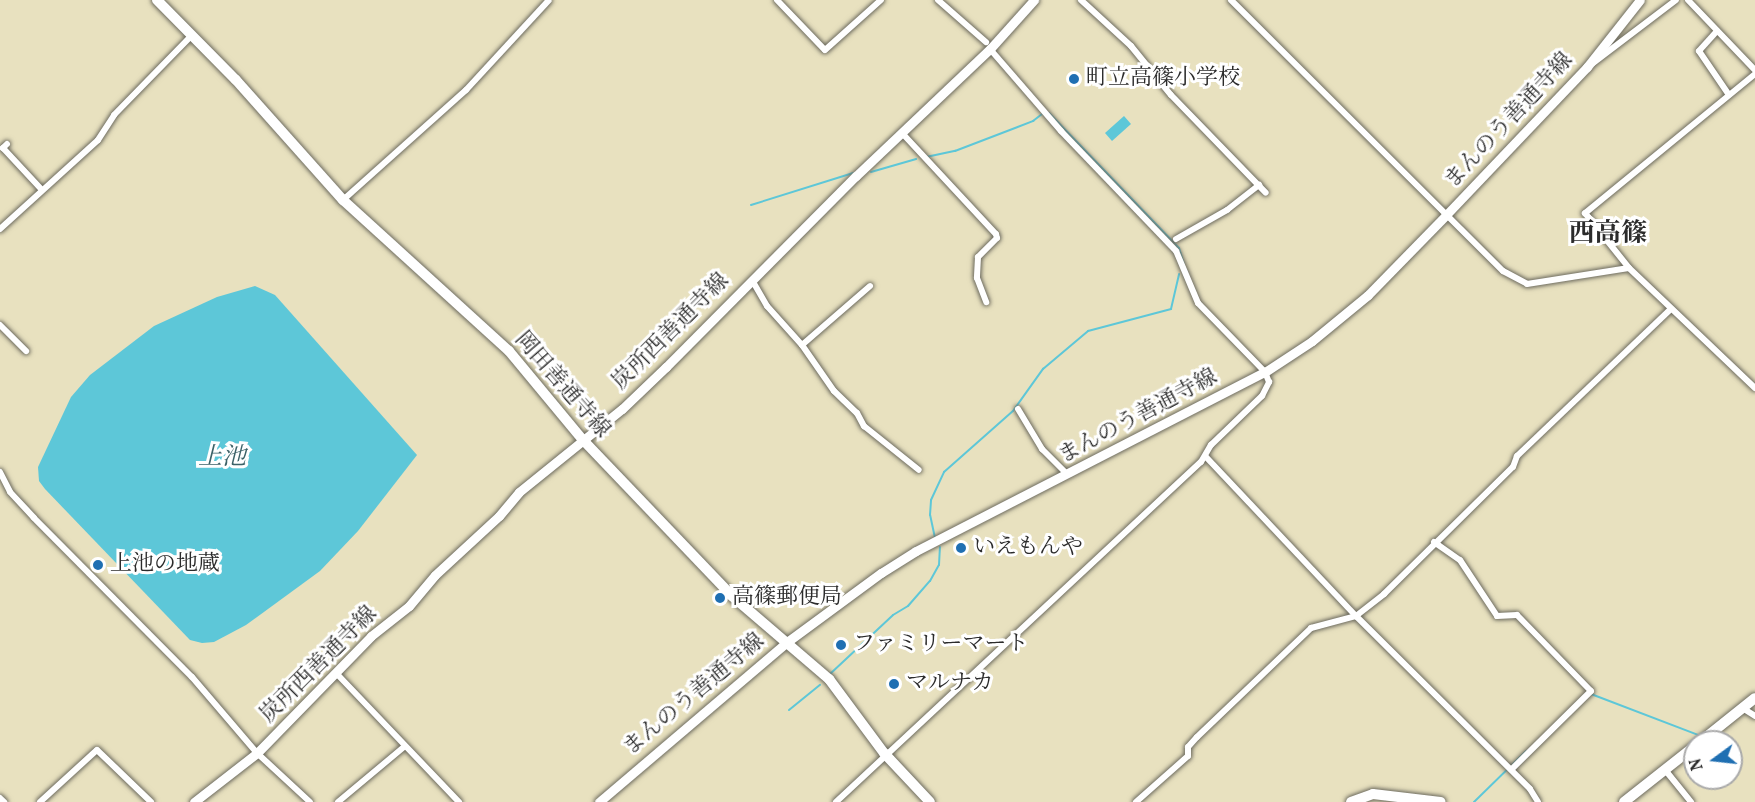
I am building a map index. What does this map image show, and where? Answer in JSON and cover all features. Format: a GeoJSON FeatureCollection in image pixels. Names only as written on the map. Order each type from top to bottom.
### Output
{"type":"FeatureCollection","features":[{"type":"Feature","properties":{"kind":"main road","name":"岡田善通寺線"},"geometry":{"type":"LineString","coordinates":[[157,0],[343,200],[509,351],[583,440],[732,596],[829,679],[884,753],[930,802]]}},
{"type":"Feature","properties":{"kind":"main road","name":"炭所西善通寺線"},"geometry":{"type":"LineString","coordinates":[[194,802],[258,753],[337,674],[371,636],[409,606],[435,575],[499,516],[519,492],[583,440],[666,367],[1034,0]]}},
{"type":"Feature","properties":{"kind":"main road","name":"まんのう善通寺線"},"geometry":{"type":"LineString","coordinates":[[599,802],[787,642],[916,551],[1069,476],[1265,372],[1312,341],[1368,295],[1446,215],[1587,67],[1640,0]]}},
{"type":"Feature","properties":{"kind":"main road"},"geometry":{"type":"LineString","coordinates":[[1717,730],[1755,698]]}},
{"type":"Feature","properties":{"kind":"main road"},"geometry":{"type":"LineString","coordinates":[[1624,802],[1683,756]]}},
{"type":"Feature","properties":{"kind":"main road"},"geometry":{"type":"LineString","coordinates":[[1351,802],[1373,794],[1441,802]]}},
{"type":"Feature","properties":{"kind":"street"},"geometry":{"type":"LineString","coordinates":[[343,200],[466,90],[549,0]]}},
{"type":"Feature","properties":{"kind":"street"},"geometry":{"type":"LineString","coordinates":[[777,0],[825,50],[880,0]]}},
{"type":"Feature","properties":{"kind":"street"},"geometry":{"type":"LineString","coordinates":[[836,802],[884,753],[912,732],[1206,457],[1211,445],[1266,390],[1265,372],[1198,303],[1176,251],[1061,131],[988,46],[938,0]]}},
{"type":"Feature","properties":{"kind":"street"},"geometry":{"type":"LineString","coordinates":[[1081,0],[1131,46],[1172,95],[1266,193]]}},
{"type":"Feature","properties":{"kind":"street"},"geometry":{"type":"LineString","coordinates":[[1231,0],[1503,271],[1527,284],[1629,268]]}},
{"type":"Feature","properties":{"kind":"street"},"geometry":{"type":"LineString","coordinates":[[1587,67],[1676,0]]}},
{"type":"Feature","properties":{"kind":"street"},"geometry":{"type":"LineString","coordinates":[[1688,0],[1755,72],[1585,213],[1629,268],[1754,385]]}},
{"type":"Feature","properties":{"kind":"street"},"geometry":{"type":"LineString","coordinates":[[1717,31],[1699,51],[1729,95]]}},
{"type":"Feature","properties":{"kind":"street"},"geometry":{"type":"LineString","coordinates":[[0,229],[98,140],[114,115],[192,35]]}},
{"type":"Feature","properties":{"kind":"street"},"geometry":{"type":"LineString","coordinates":[[902,133],[996,234],[997,238],[978,257],[977,278],[986,302]]}},
{"type":"Feature","properties":{"kind":"street"},"geometry":{"type":"LineString","coordinates":[[4,148],[42,190]]}},
{"type":"Feature","properties":{"kind":"street"},"geometry":{"type":"LineString","coordinates":[[1176,239],[1227,210],[1258,185]]}},
{"type":"Feature","properties":{"kind":"street"},"geometry":{"type":"LineString","coordinates":[[752,279],[767,306],[802,345],[824,379],[857,412],[864,426],[919,470]]}},
{"type":"Feature","properties":{"kind":"street"},"geometry":{"type":"LineString","coordinates":[[802,345],[870,286]]}},
{"type":"Feature","properties":{"kind":"street"},"geometry":{"type":"LineString","coordinates":[[1136,802],[1188,756],[1188,747],[1197,737],[1311,628],[1356,616],[1384,594],[1434,542],[1513,467],[1517,456],[1671,309]]}},
{"type":"Feature","properties":{"kind":"street"},"geometry":{"type":"LineString","coordinates":[[0,325],[26,351]]}},
{"type":"Feature","properties":{"kind":"street"},"geometry":{"type":"LineString","coordinates":[[1018,409],[1048,456],[1069,476]]}},
{"type":"Feature","properties":{"kind":"street"},"geometry":{"type":"LineString","coordinates":[[1206,457],[1356,616],[1511,770],[1538,802]]}},
{"type":"Feature","properties":{"kind":"street"},"geometry":{"type":"LineString","coordinates":[[0,472],[10,492],[34,519],[192,676],[258,753],[310,802]]}},
{"type":"Feature","properties":{"kind":"street"},"geometry":{"type":"LineString","coordinates":[[1434,542],[1460,560],[1497,616],[1517,615],[1591,691],[1511,770]]}},
{"type":"Feature","properties":{"kind":"street"},"geometry":{"type":"LineString","coordinates":[[337,674],[459,802]]}},
{"type":"Feature","properties":{"kind":"street"},"geometry":{"type":"LineString","coordinates":[[1744,709],[1755,716]]}},
{"type":"Feature","properties":{"kind":"street"},"geometry":{"type":"LineString","coordinates":[[338,802],[405,746]]}},
{"type":"Feature","properties":{"kind":"street"},"geometry":{"type":"LineString","coordinates":[[40,802],[97,750],[151,802]]}},
{"type":"Feature","properties":{"kind":"street"},"geometry":{"type":"LineString","coordinates":[[1666,771],[1691,802]]}},
{"type":"Feature","properties":{"kind":"street"},"geometry":{"type":"LineString","coordinates":[[0,798],[3,802]]}},
{"type":"Feature","properties":{"kind":"water"},"geometry":{"type":"Polygon","coordinates":[[[1124,116],[1131,124],[1112,141],[1105,133],[1124,116]]]}},
{"type":"Feature","properties":{"kind":"water","name":"上池"},"geometry":{"type":"Polygon","coordinates":[[[255,286],[275,295],[417,455],[358,531],[320,571],[246,625],[214,642],[202,643],[190,640],[45,489],[39,481],[38,467],[71,397],[90,375],[154,326],[217,297],[255,286]]]}},
{"type":"Feature","properties":{"kind":"waterway"},"geometry":{"type":"LineString","coordinates":[[1049,113],[1179,248],[1184,264]]}},
{"type":"Feature","properties":{"kind":"waterway"},"geometry":{"type":"LineString","coordinates":[[926,157],[955,151],[1033,121],[1042,114]]}},
{"type":"Feature","properties":{"kind":"waterway"},"geometry":{"type":"LineString","coordinates":[[871,172],[916,159]]}},
{"type":"Feature","properties":{"kind":"waterway"},"geometry":{"type":"LineString","coordinates":[[751,205],[853,173]]}},
{"type":"Feature","properties":{"kind":"waterway"},"geometry":{"type":"LineString","coordinates":[[935,538],[930,515],[931,500],[944,472],[1013,411],[1043,369],[1088,331],[1171,309],[1179,274]]}},
{"type":"Feature","properties":{"kind":"waterway"},"geometry":{"type":"LineString","coordinates":[[830,674],[893,615],[908,606],[930,581],[939,565],[940,547]]}},
{"type":"Feature","properties":{"kind":"waterway"},"geometry":{"type":"LineString","coordinates":[[789,710],[820,685]]}},
{"type":"Feature","properties":{"kind":"waterway"},"geometry":{"type":"LineString","coordinates":[[1591,694],[1685,730]]}},
{"type":"Feature","properties":{"kind":"waterway"},"geometry":{"type":"LineString","coordinates":[[1474,802],[1526,751]]}},
{"type":"Feature","properties":{"kind":"place","name":"町立高篠小学校"},"geometry":{"type":"Point","coordinates":[1074,79]}},
{"type":"Feature","properties":{"kind":"place","name":"いえもんや"},"geometry":{"type":"Point","coordinates":[961,548]}},
{"type":"Feature","properties":{"kind":"place","name":"上池の地蔵"},"geometry":{"type":"Point","coordinates":[98,565]}},
{"type":"Feature","properties":{"kind":"place","name":"高篠郵便局"},"geometry":{"type":"Point","coordinates":[720,598]}},
{"type":"Feature","properties":{"kind":"place","name":"ファミリーマート"},"geometry":{"type":"Point","coordinates":[841,645]}},
{"type":"Feature","properties":{"kind":"place","name":"マルナカ"},"geometry":{"type":"Point","coordinates":[894,684]}},
{"type":"Feature","properties":{"kind":"district","name":"西高篠"},"geometry":{"type":"Point","coordinates":[1608,235]}}]}
